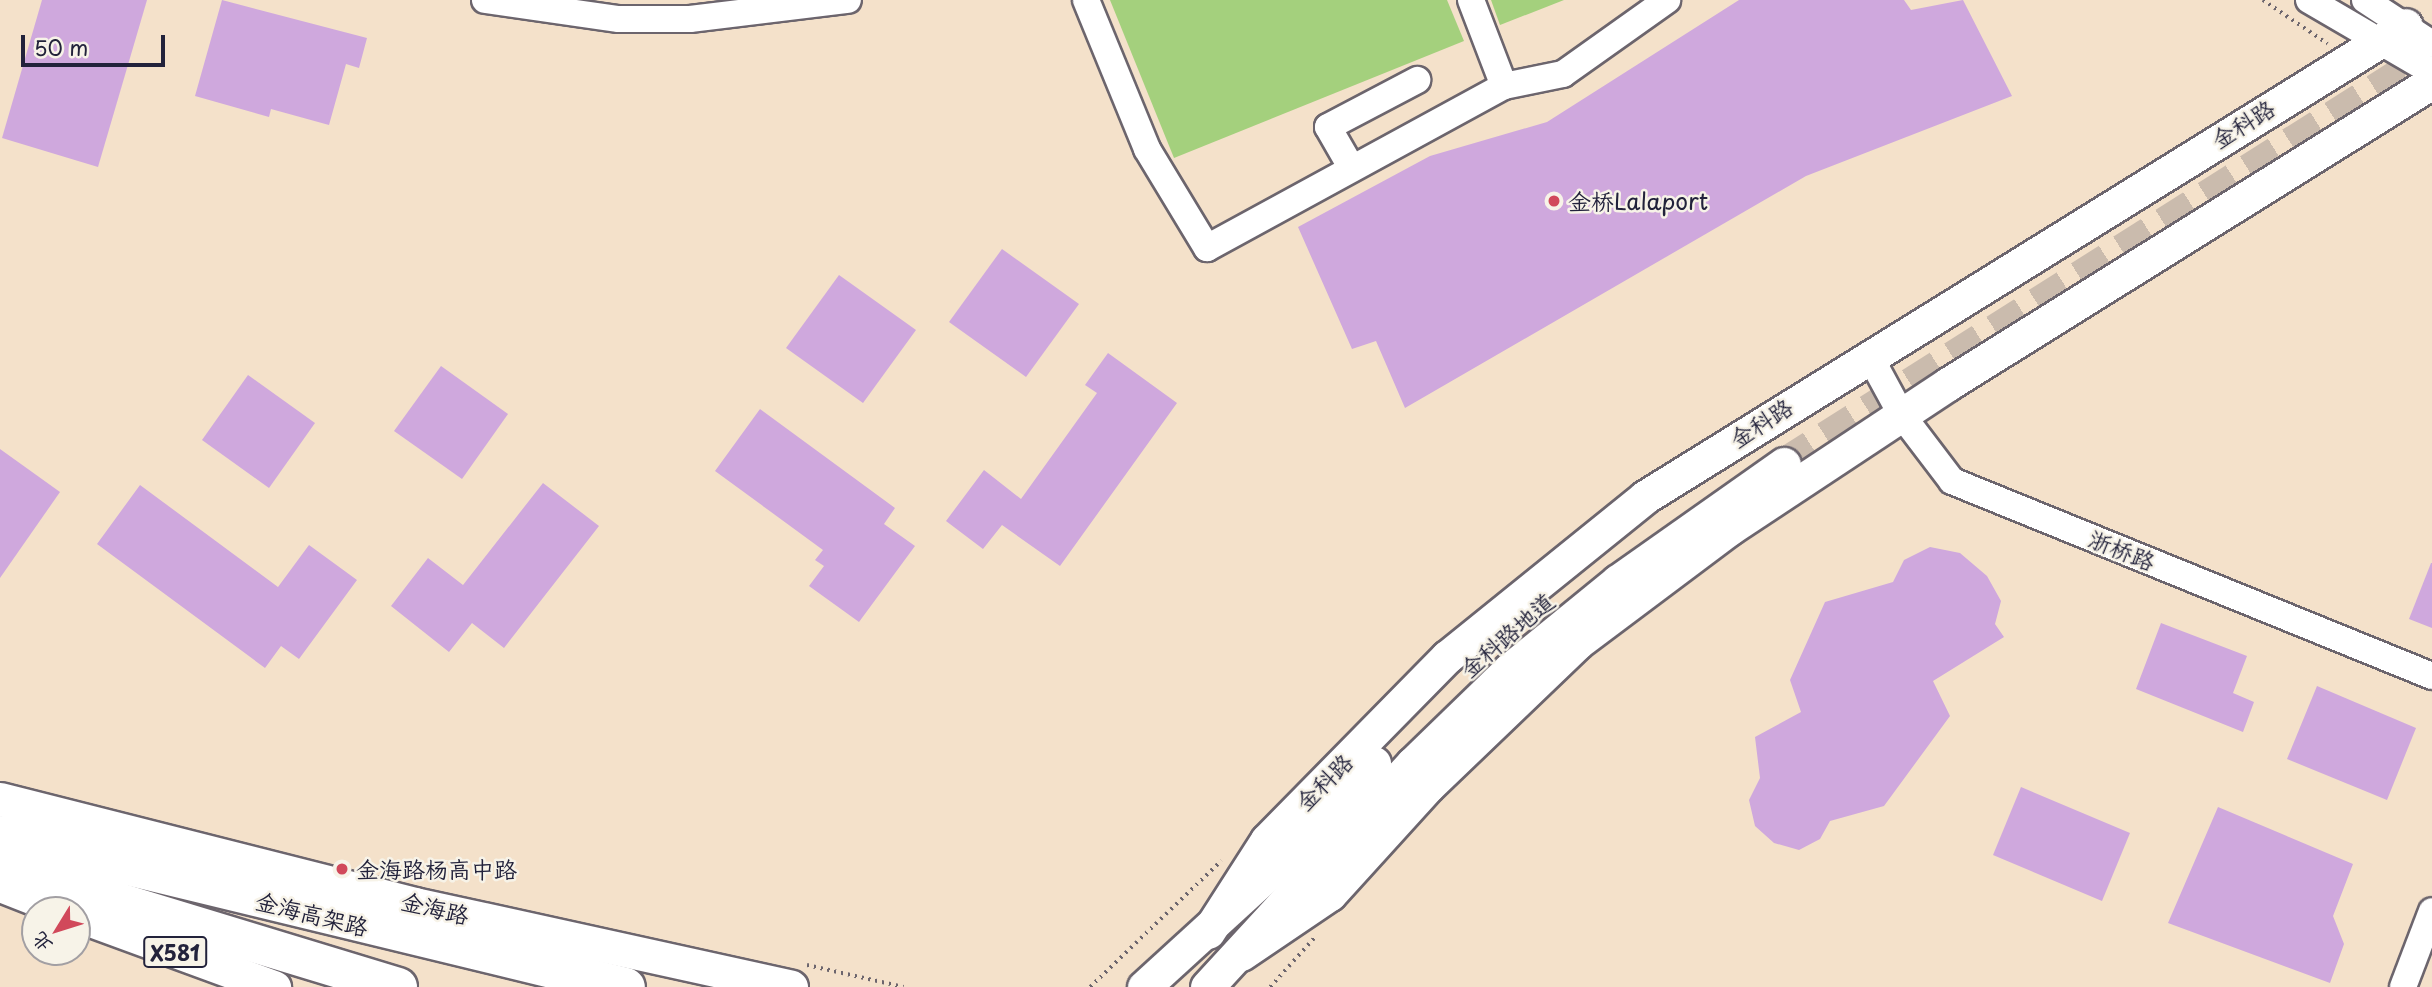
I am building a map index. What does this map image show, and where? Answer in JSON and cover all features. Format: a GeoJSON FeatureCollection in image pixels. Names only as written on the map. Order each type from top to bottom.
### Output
{"type":"FeatureCollection","features":[{"type":"Feature","properties":{"kind":"highway","name":"金海高架路"},"geometry":{"type":"LineString","coordinates":[[0,835],[626,987]]}},
{"type":"Feature","properties":{"kind":"highway","name":"金海高架路"},"geometry":{"type":"LineString","coordinates":[[0,866],[248,947],[398,987]]}},
{"type":"Feature","properties":{"kind":"main road","name":"金科路"},"geometry":{"type":"LineString","coordinates":[[1208,932],[1267,840],[1447,657],[1646,498],[1869,355],[2375,40],[2419,35]]}},
{"type":"Feature","properties":{"kind":"main road"},"geometry":{"type":"LineString","coordinates":[[1207,987],[1241,954],[1330,894],[1428,786],[1577,643],[1729,529],[1901,414],[2432,82]]}},
{"type":"Feature","properties":{"kind":"main road","name":"金科路地道"},"geometry":{"type":"LineString","coordinates":[[1298,866],[1498,640],[1635,530],[1772,454]]}},
{"type":"Feature","properties":{"kind":"main road","name":"金海路"},"geometry":{"type":"LineString","coordinates":[[0,799],[415,904],[791,987]]}},
{"type":"Feature","properties":{"kind":"main road","name":"金科路"},"geometry":{"type":"LineString","coordinates":[[1144,987],[1208,932],[1298,866]]}},
{"type":"Feature","properties":{"kind":"main road"},"geometry":{"type":"LineString","coordinates":[[1241,954],[1298,866]]}},
{"type":"Feature","properties":{"kind":"main road"},"geometry":{"type":"LineString","coordinates":[[0,884],[30,896]]}},
{"type":"Feature","properties":{"kind":"main road","name":"X581"},"geometry":{"type":"LineString","coordinates":[[91,920],[274,987]]}},
{"type":"Feature","properties":{"kind":"street"},"geometry":{"type":"LineString","coordinates":[[485,0],[619,19],[690,19],[848,0]]}},
{"type":"Feature","properties":{"kind":"street"},"geometry":{"type":"LineString","coordinates":[[1086,0],[1147,149],[1207,248],[1351,167],[1504,86],[1563,74],[1667,0]]}},
{"type":"Feature","properties":{"kind":"street"},"geometry":{"type":"LineString","coordinates":[[1471,0],[1504,86]]}},
{"type":"Feature","properties":{"kind":"street"},"geometry":{"type":"LineString","coordinates":[[2309,0],[2432,72]]}},
{"type":"Feature","properties":{"kind":"street"},"geometry":{"type":"LineString","coordinates":[[2365,0],[2419,35]]}},
{"type":"Feature","properties":{"kind":"street"},"geometry":{"type":"LineString","coordinates":[[1351,167],[1328,127],[1417,80]]}},
{"type":"Feature","properties":{"kind":"street","name":"浙桥路"},"geometry":{"type":"LineString","coordinates":[[1869,355],[1901,414],[1952,481],[2432,676]]}},
{"type":"Feature","properties":{"kind":"street"},"geometry":{"type":"LineString","coordinates":[[2403,987],[2432,911]]}},
{"type":"Feature","properties":{"kind":"path"},"geometry":{"type":"LineString","coordinates":[[1269,987],[1324,927]]}},
{"type":"Feature","properties":{"kind":"green space"},"geometry":{"type":"Polygon","coordinates":[[[1110,0],[1447,0],[1464,41],[1174,158],[1110,0]]]}},
{"type":"Feature","properties":{"kind":"green space"},"geometry":{"type":"Polygon","coordinates":[[[1491,0],[1564,0],[1500,25],[1491,0]]]}},
{"type":"Feature","properties":{"kind":"building"},"geometry":{"type":"Polygon","coordinates":[[[42,0],[147,0],[98,167],[2,138],[42,0]]]}},
{"type":"Feature","properties":{"kind":"building"},"geometry":{"type":"Polygon","coordinates":[[[222,0],[367,38],[359,68],[346,64],[329,125],[271,109],[269,117],[195,96],[222,0]]]}},
{"type":"Feature","properties":{"kind":"building","name":"金桥Lalaport"},"geometry":{"type":"Polygon","coordinates":[[[1739,0],[1904,0],[1911,10],[1963,0],[2012,96],[1806,176],[1405,408],[1376,341],[1352,349],[1298,227],[1430,156],[1547,122],[1739,0]]]}},
{"type":"Feature","properties":{"kind":"building"},"geometry":{"type":"Polygon","coordinates":[[[1002,249],[1079,304],[1026,377],[949,322],[1002,249]]]}},
{"type":"Feature","properties":{"kind":"building"},"geometry":{"type":"Polygon","coordinates":[[[839,275],[916,330],[863,403],[786,348],[839,275]]]}},
{"type":"Feature","properties":{"kind":"building"},"geometry":{"type":"Polygon","coordinates":[[[1108,353],[1177,403],[1060,566],[1002,525],[983,549],[946,521],[984,470],[1021,499],[1097,393],[1085,385],[1108,353]]]}},
{"type":"Feature","properties":{"kind":"building"},"geometry":{"type":"Polygon","coordinates":[[[441,366],[508,414],[462,479],[394,431],[441,366]]]}},
{"type":"Feature","properties":{"kind":"building"},"geometry":{"type":"Polygon","coordinates":[[[248,375],[315,423],[269,488],[202,440],[248,375]]]}},
{"type":"Feature","properties":{"kind":"building"},"geometry":{"type":"Polygon","coordinates":[[[760,409],[895,508],[884,524],[915,546],[859,622],[809,586],[824,566],[815,560],[823,550],[715,471],[760,409]]]}},
{"type":"Feature","properties":{"kind":"building"},"geometry":{"type":"Polygon","coordinates":[[[0,449],[60,492],[0,578],[0,449]]]}},
{"type":"Feature","properties":{"kind":"building"},"geometry":{"type":"Polygon","coordinates":[[[543,483],[599,526],[504,648],[472,623],[449,652],[391,606],[428,558],[463,585],[543,483]]]}},
{"type":"Feature","properties":{"kind":"building"},"geometry":{"type":"Polygon","coordinates":[[[140,485],[278,587],[309,545],[357,580],[299,659],[281,646],[265,668],[97,544],[140,485]]]}},
{"type":"Feature","properties":{"kind":"building"},"geometry":{"type":"Polygon","coordinates":[[[1930,547],[1960,553],[1987,576],[2001,601],[1995,624],[2004,637],[1933,681],[1950,716],[1884,806],[1830,821],[1820,839],[1799,850],[1774,843],[1755,826],[1749,800],[1760,778],[1755,737],[1801,712],[1790,680],[1825,602],[1893,582],[1904,560],[1930,547]]]}},
{"type":"Feature","properties":{"kind":"building"},"geometry":{"type":"Polygon","coordinates":[[[2432,563],[2432,628],[2409,619],[2432,563]]]}},
{"type":"Feature","properties":{"kind":"building"},"geometry":{"type":"Polygon","coordinates":[[[2161,623],[2247,656],[2233,693],[2254,702],[2243,732],[2136,689],[2161,623]]]}},
{"type":"Feature","properties":{"kind":"building"},"geometry":{"type":"Polygon","coordinates":[[[2317,686],[2416,728],[2387,800],[2287,759],[2317,686]]]}},
{"type":"Feature","properties":{"kind":"building"},"geometry":{"type":"Polygon","coordinates":[[[2021,787],[2130,833],[2102,901],[1993,855],[2021,787]]]}},
{"type":"Feature","properties":{"kind":"building"},"geometry":{"type":"Polygon","coordinates":[[[2218,807],[2353,864],[2333,916],[2344,944],[2330,983],[2168,923],[2218,807]]]}},
{"type":"Feature","properties":{"kind":"tunnel"},"geometry":{"type":"LineString","coordinates":[[1784,464],[2432,54]]}},
{"type":"Feature","properties":{"kind":"place","name":"金桥Lalaport"},"geometry":{"type":"Point","coordinates":[1554,201]}},
{"type":"Feature","properties":{"kind":"place","name":"金海路杨高中路"},"geometry":{"type":"Point","coordinates":[342,869]}}]}
